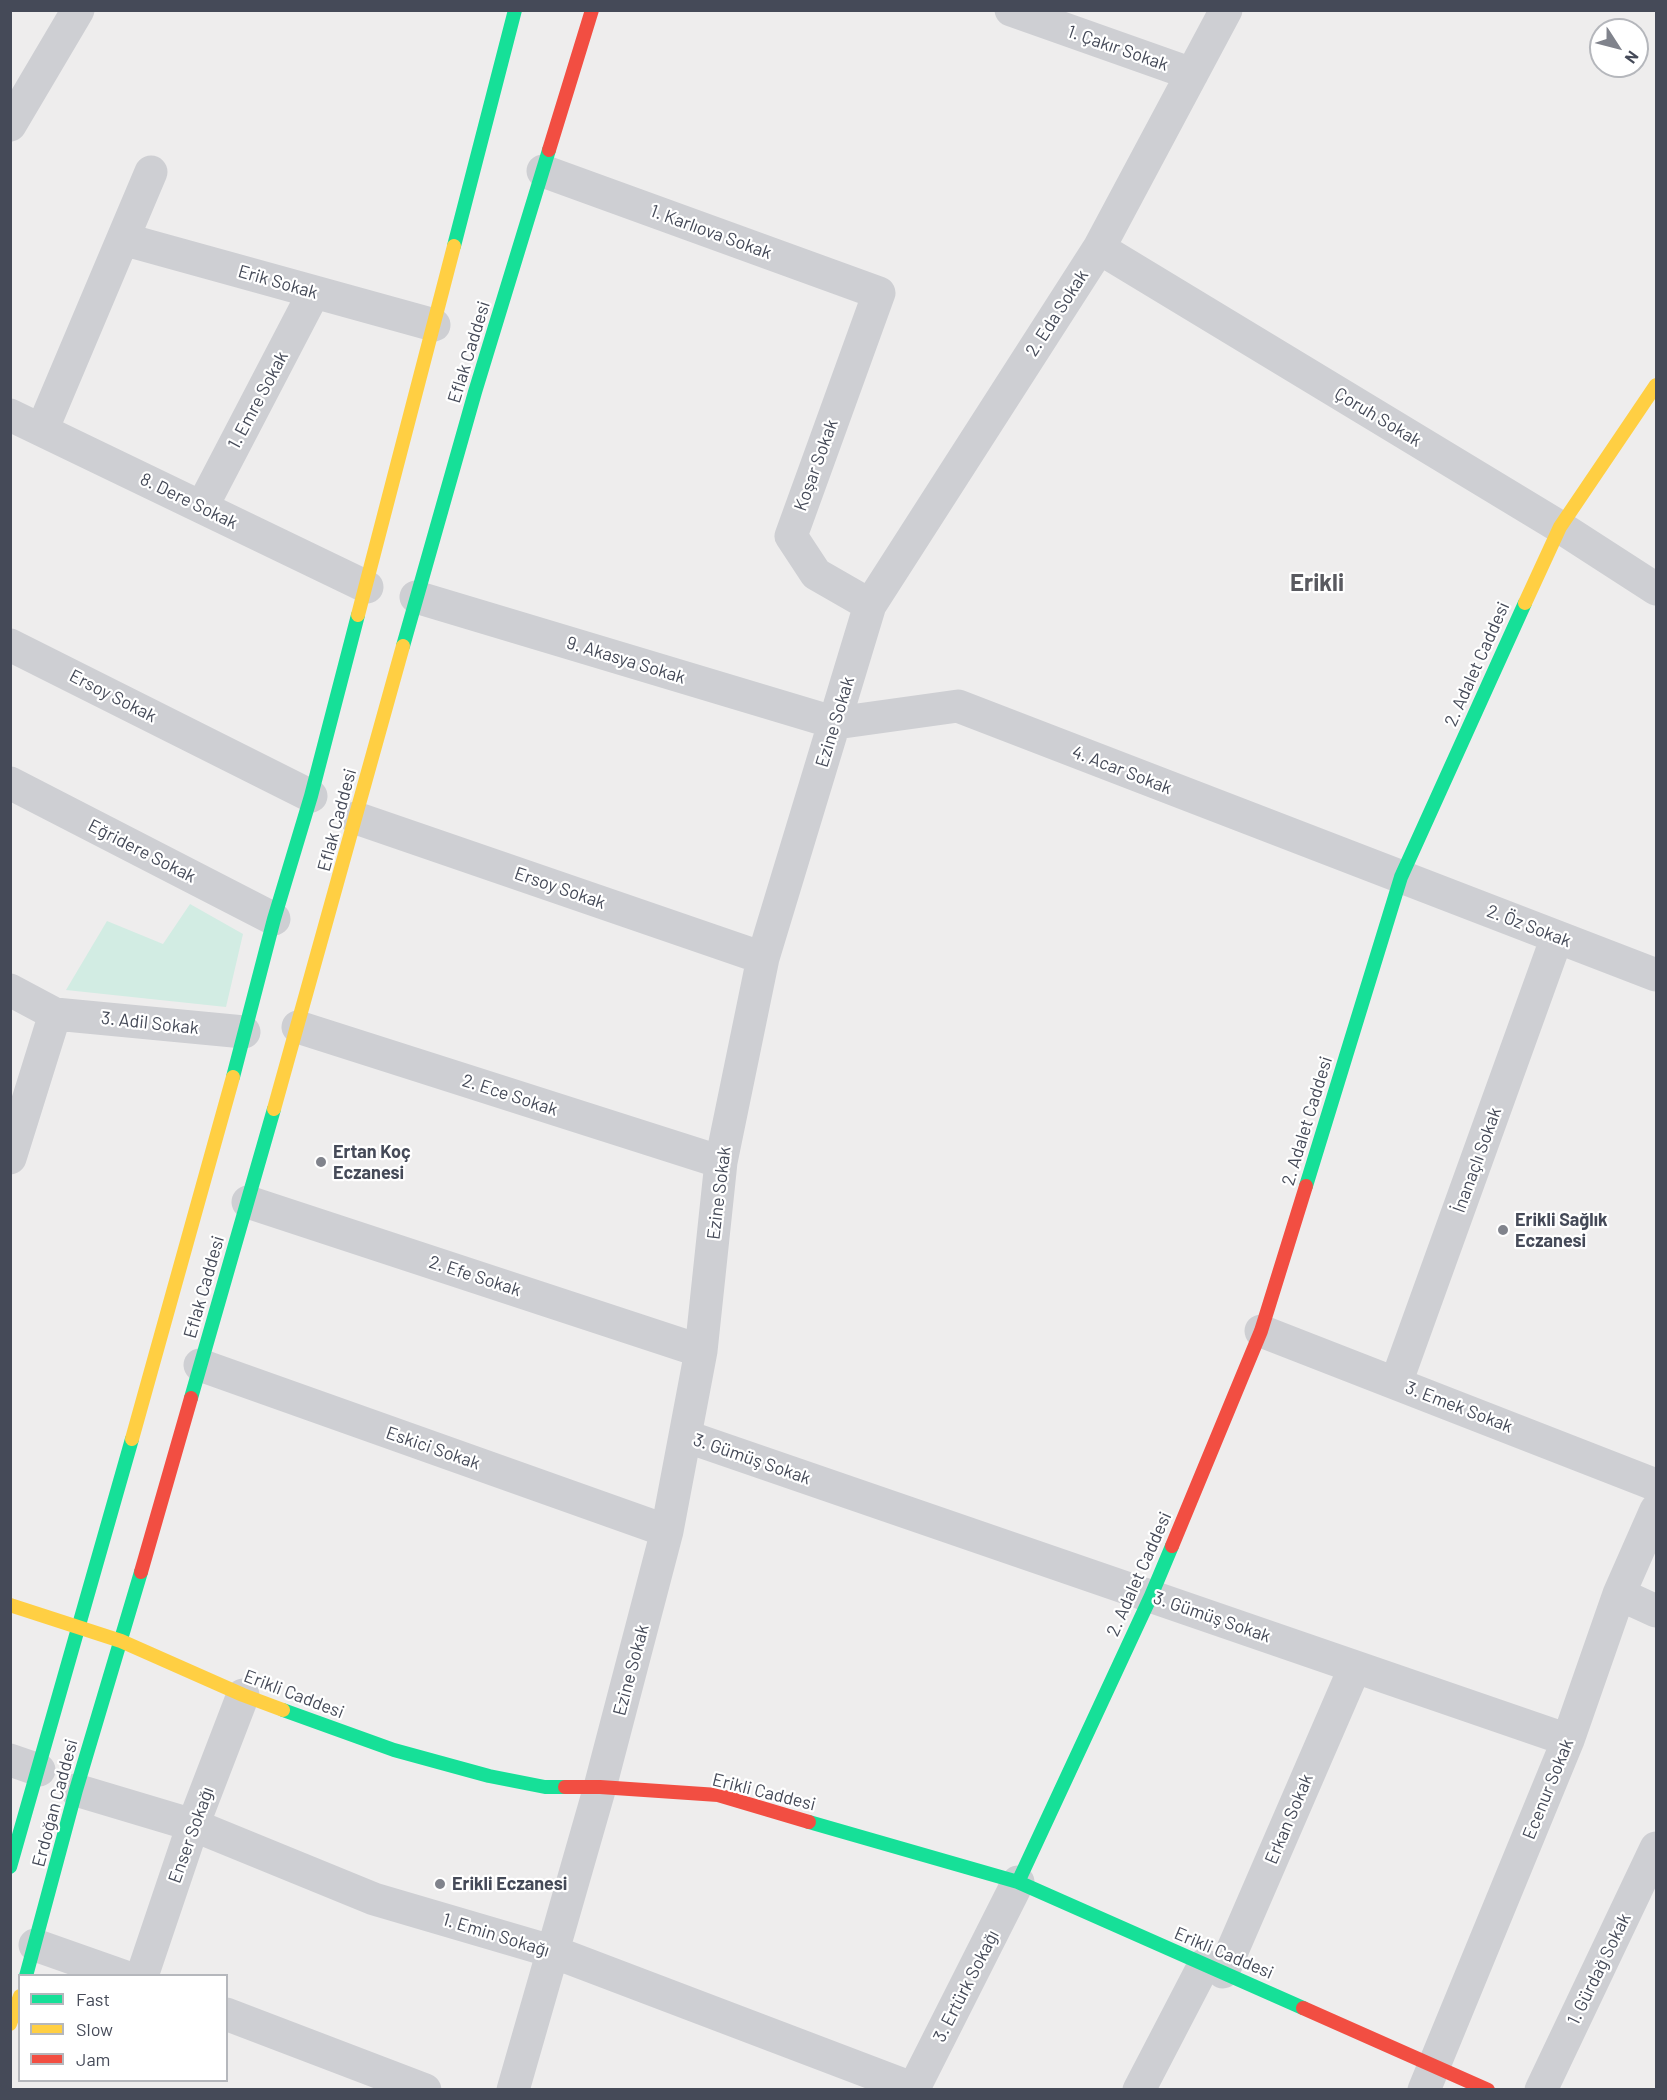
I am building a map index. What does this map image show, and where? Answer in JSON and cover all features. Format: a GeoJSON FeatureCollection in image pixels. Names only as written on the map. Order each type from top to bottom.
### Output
{"type":"FeatureCollection","features":[{"type":"Feature","properties":{"kind":"main road","name":"Eflak Caddesi"},"geometry":{"type":"LineString","coordinates":[[78,1626],[219,1131],[274,919],[311,796],[515,10]]}},
{"type":"Feature","properties":{"kind":"main road","name":"Eflak Caddesi"},"geometry":{"type":"LineString","coordinates":[[121,1641],[298,1028],[416,597],[475,392],[592,10]]}},
{"type":"Feature","properties":{"kind":"main road","name":"2. Adalet Caddesi"},"geometry":{"type":"LineString","coordinates":[[1018,1882],[1151,1596],[1261,1331],[1401,877],[1560,527],[1656,385]]}},
{"type":"Feature","properties":{"kind":"main road","name":"Erikli Caddesi"},"geometry":{"type":"LineString","coordinates":[[10,1605],[121,1641],[243,1695],[394,1750],[489,1776],[545,1787],[600,1787],[718,1795],[1018,1882],[1214,1968],[1429,2078],[1488,2090]]}},
{"type":"Feature","properties":{"kind":"main road","name":"Erdoğan Caddesi"},"geometry":{"type":"LineString","coordinates":[[10,1868],[25,1765],[78,1626]]}},
{"type":"Feature","properties":{"kind":"main road","name":"Erdoğan Caddesi"},"geometry":{"type":"LineString","coordinates":[[31,1960],[76,1790],[121,1641]]}},
{"type":"Feature","properties":{"kind":"main road"},"geometry":{"type":"LineString","coordinates":[[10,2024],[18,2002]]}},
{"type":"Feature","properties":{"kind":"street"},"geometry":{"type":"LineString","coordinates":[[10,125],[78,10]]}},
{"type":"Feature","properties":{"kind":"street","name":"1. Çakır Sokak"},"geometry":{"type":"LineString","coordinates":[[1011,10],[1192,74]]}},
{"type":"Feature","properties":{"kind":"street","name":"2. Eda Sokak"},"geometry":{"type":"LineString","coordinates":[[870,606],[1099,248],[1226,10]]}},
{"type":"Feature","properties":{"kind":"street","name":"1. Karlıova Sokak"},"geometry":{"type":"LineString","coordinates":[[543,171],[879,293]]}},
{"type":"Feature","properties":{"kind":"street"},"geometry":{"type":"LineString","coordinates":[[42,430],[151,172]]}},
{"type":"Feature","properties":{"kind":"street","name":"Erik Sokak"},"geometry":{"type":"LineString","coordinates":[[123,239],[434,325]]}},
{"type":"Feature","properties":{"kind":"street","name":"Çoruh Sokak"},"geometry":{"type":"LineString","coordinates":[[1099,248],[1560,527],[1656,589]]}},
{"type":"Feature","properties":{"kind":"street","name":"1. Emre Sokak"},"geometry":{"type":"LineString","coordinates":[[202,507],[314,292]]}},
{"type":"Feature","properties":{"kind":"street","name":"Koşar Sokak"},"geometry":{"type":"LineString","coordinates":[[870,606],[816,574],[791,536],[879,293]]}},
{"type":"Feature","properties":{"kind":"street","name":"8. Dere Sokak"},"geometry":{"type":"LineString","coordinates":[[10,415],[367,587]]}},
{"type":"Feature","properties":{"kind":"street","name":"9. Akasya Sokak"},"geometry":{"type":"LineString","coordinates":[[416,597],[836,723]]}},
{"type":"Feature","properties":{"kind":"street","name":"Ezine Sokak"},"geometry":{"type":"LineString","coordinates":[[513,2090],[551,1951],[600,1787],[667,1531],[701,1351],[721,1162],[763,958],[870,606]]}},
{"type":"Feature","properties":{"kind":"street","name":"Ersoy Sokak"},"geometry":{"type":"LineString","coordinates":[[10,645],[311,796]]}},
{"type":"Feature","properties":{"kind":"street","name":"4. Acar Sokak"},"geometry":{"type":"LineString","coordinates":[[836,723],[958,706],[1401,877]]}},
{"type":"Feature","properties":{"kind":"street","name":"Eğridere Sokak"},"geometry":{"type":"LineString","coordinates":[[10,783],[274,919]]}},
{"type":"Feature","properties":{"kind":"street","name":"Ersoy Sokak"},"geometry":{"type":"LineString","coordinates":[[356,818],[763,958]]}},
{"type":"Feature","properties":{"kind":"street","name":"2. Öz Sokak"},"geometry":{"type":"LineString","coordinates":[[1401,877],[1656,975]]}},
{"type":"Feature","properties":{"kind":"street","name":"İnanaçlı Sokak"},"geometry":{"type":"LineString","coordinates":[[1396,1383],[1557,937]]}},
{"type":"Feature","properties":{"kind":"street","name":"3. Adil Sokak"},"geometry":{"type":"LineString","coordinates":[[10,990],[56,1014],[244,1032]]}},
{"type":"Feature","properties":{"kind":"street"},"geometry":{"type":"LineString","coordinates":[[10,1158],[56,1014]]}},
{"type":"Feature","properties":{"kind":"street","name":"2. Ece Sokak"},"geometry":{"type":"LineString","coordinates":[[298,1028],[721,1162]]}},
{"type":"Feature","properties":{"kind":"street","name":"2. Efe Sokak"},"geometry":{"type":"LineString","coordinates":[[248,1202],[701,1351]]}},
{"type":"Feature","properties":{"kind":"street","name":"3. Emek Sokak"},"geometry":{"type":"LineString","coordinates":[[1261,1331],[1656,1485]]}},
{"type":"Feature","properties":{"kind":"street","name":"Eskici Sokak"},"geometry":{"type":"LineString","coordinates":[[200,1365],[667,1531]]}},
{"type":"Feature","properties":{"kind":"street","name":"3. Gümüş Sokak"},"geometry":{"type":"LineString","coordinates":[[685,1436],[1568,1740]]}},
{"type":"Feature","properties":{"kind":"street","name":"Ecenur Sokak"},"geometry":{"type":"LineString","coordinates":[[1429,2078],[1568,1740],[1619,1594],[1656,1510]]}},
{"type":"Feature","properties":{"kind":"street"},"geometry":{"type":"LineString","coordinates":[[1619,1594],[1656,1611]]}},
{"type":"Feature","properties":{"kind":"street","name":"Erkan Sokak"},"geometry":{"type":"LineString","coordinates":[[1139,2090],[1214,1968],[1355,1667]]}},
{"type":"Feature","properties":{"kind":"street","name":"Enser Sokağı"},"geometry":{"type":"LineString","coordinates":[[143,1974],[193,1825],[243,1695]]}},
{"type":"Feature","properties":{"kind":"street","name":"1. Emin Sokağı"},"geometry":{"type":"LineString","coordinates":[[76,1790],[193,1825],[374,1899],[551,1951],[913,2089]]}},
{"type":"Feature","properties":{"kind":"street","name":"1. Gürdağ Sokak"},"geometry":{"type":"LineString","coordinates":[[1541,2090],[1656,1848]]}},
{"type":"Feature","properties":{"kind":"street","name":"3. Ertürk Sokağı"},"geometry":{"type":"LineString","coordinates":[[913,2089],[1018,1882]]}},
{"type":"Feature","properties":{"kind":"street"},"geometry":{"type":"LineString","coordinates":[[31,1960],[112,1974]]}},
{"type":"Feature","properties":{"kind":"street"},"geometry":{"type":"LineString","coordinates":[[228,2015],[425,2090]]}},
{"type":"Feature","properties":{"kind":"green space"},"geometry":{"type":"Polygon","coordinates":[[[190,904],[243,934],[226,1007],[66,990],[107,921],[163,944],[190,904]]]}},
{"type":"Feature","properties":{"kind":"traffic: fast"},"geometry":{"type":"LineString","coordinates":[[454,246],[515,10]]}},
{"type":"Feature","properties":{"kind":"traffic: fast"},"geometry":{"type":"LineString","coordinates":[[403,646],[475,392],[549,150]]}},
{"type":"Feature","properties":{"kind":"traffic: fast"},"geometry":{"type":"LineString","coordinates":[[1306,1186],[1401,877],[1525,603]]}},
{"type":"Feature","properties":{"kind":"traffic: fast"},"geometry":{"type":"LineString","coordinates":[[233,1077],[274,919],[311,796],[358,615]]}},
{"type":"Feature","properties":{"kind":"traffic: fast"},"geometry":{"type":"LineString","coordinates":[[191,1398],[274,1109]]}},
{"type":"Feature","properties":{"kind":"traffic: fast"},"geometry":{"type":"LineString","coordinates":[[10,1867],[132,1439]]}},
{"type":"Feature","properties":{"kind":"traffic: fast"},"geometry":{"type":"LineString","coordinates":[[1018,1882],[1172,1546]]}},
{"type":"Feature","properties":{"kind":"traffic: fast"},"geometry":{"type":"LineString","coordinates":[[27,1974],[76,1790],[141,1572]]}},
{"type":"Feature","properties":{"kind":"traffic: fast"},"geometry":{"type":"LineString","coordinates":[[283,1710],[394,1750],[489,1776],[545,1787],[565,1787]]}},
{"type":"Feature","properties":{"kind":"traffic: fast"},"geometry":{"type":"LineString","coordinates":[[809,1822],[1018,1882],[1303,2008]]}},
{"type":"Feature","properties":{"kind":"traffic: slow"},"geometry":{"type":"LineString","coordinates":[[358,615],[454,246]]}},
{"type":"Feature","properties":{"kind":"traffic: slow"},"geometry":{"type":"LineString","coordinates":[[1525,603],[1560,527],[1656,385]]}},
{"type":"Feature","properties":{"kind":"traffic: slow"},"geometry":{"type":"LineString","coordinates":[[274,1109],[403,646]]}},
{"type":"Feature","properties":{"kind":"traffic: slow"},"geometry":{"type":"LineString","coordinates":[[132,1439],[233,1077]]}},
{"type":"Feature","properties":{"kind":"traffic: slow"},"geometry":{"type":"LineString","coordinates":[[10,1605],[121,1641],[243,1695],[283,1710]]}},
{"type":"Feature","properties":{"kind":"traffic: slow"},"geometry":{"type":"LineString","coordinates":[[10,2024],[18,2002]]}},
{"type":"Feature","properties":{"kind":"traffic: jam"},"geometry":{"type":"LineString","coordinates":[[549,150],[592,10]]}},
{"type":"Feature","properties":{"kind":"traffic: jam"},"geometry":{"type":"LineString","coordinates":[[1172,1546],[1261,1331],[1306,1186]]}},
{"type":"Feature","properties":{"kind":"traffic: jam"},"geometry":{"type":"LineString","coordinates":[[141,1572],[191,1398]]}},
{"type":"Feature","properties":{"kind":"traffic: jam"},"geometry":{"type":"LineString","coordinates":[[565,1787],[600,1787],[718,1795],[809,1822]]}},
{"type":"Feature","properties":{"kind":"traffic: jam"},"geometry":{"type":"LineString","coordinates":[[1303,2008],[1488,2090]]}},
{"type":"Feature","properties":{"kind":"place","name":"Ertan Koç Eczanesi"},"geometry":{"type":"Point","coordinates":[321,1162]}},
{"type":"Feature","properties":{"kind":"place","name":"Erikli Sağlık Eczanesi"},"geometry":{"type":"Point","coordinates":[1503,1230]}},
{"type":"Feature","properties":{"kind":"place","name":"Erikli Eczanesi"},"geometry":{"type":"Point","coordinates":[440,1884]}},
{"type":"Feature","properties":{"kind":"district","name":"Erikli"},"geometry":{"type":"Point","coordinates":[1317,583]}}]}
